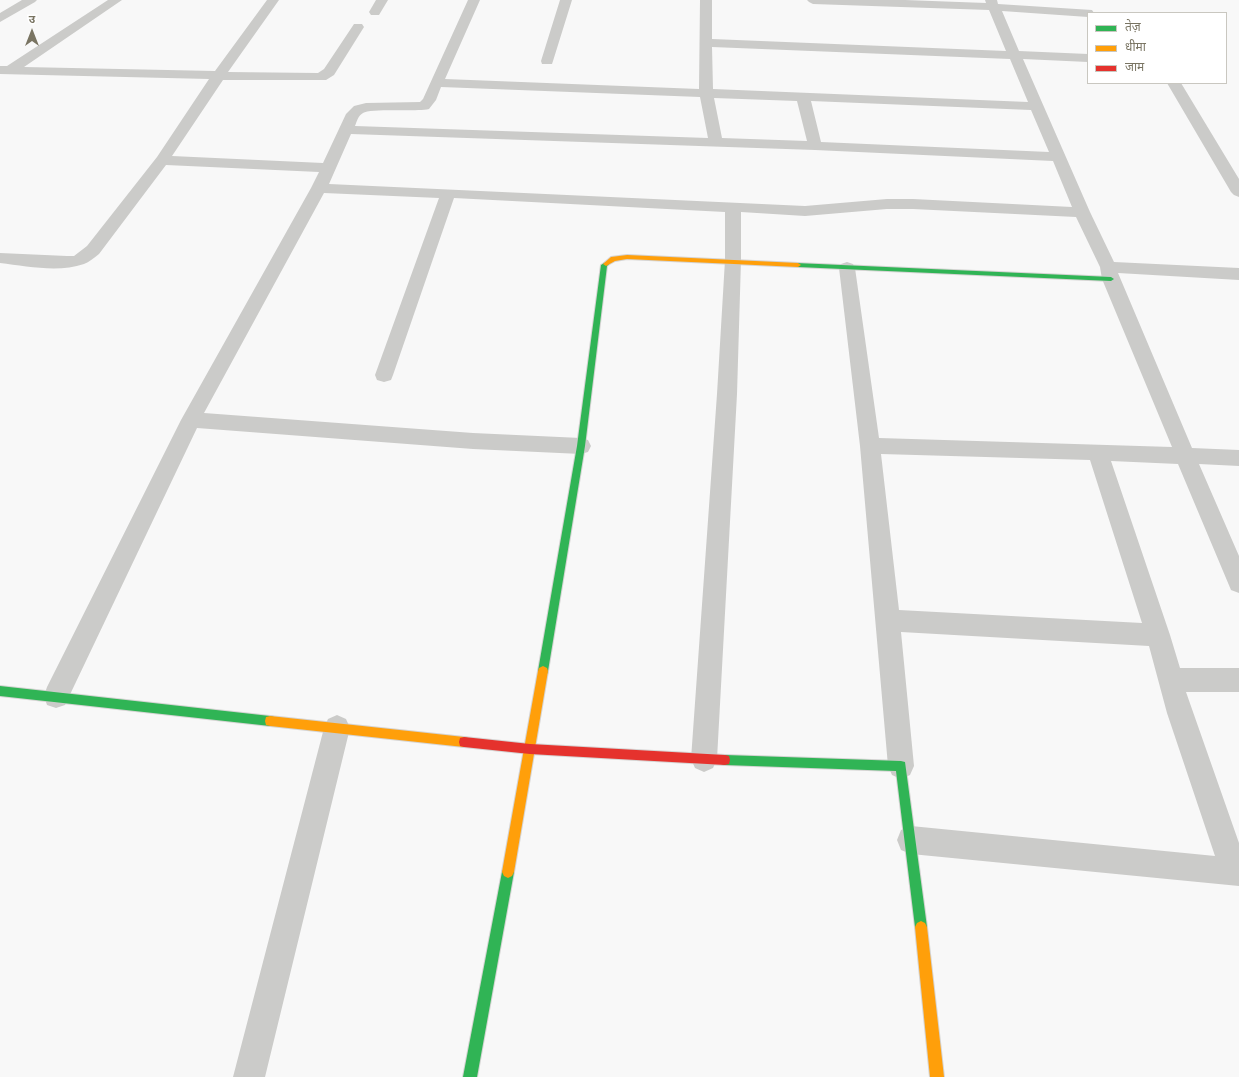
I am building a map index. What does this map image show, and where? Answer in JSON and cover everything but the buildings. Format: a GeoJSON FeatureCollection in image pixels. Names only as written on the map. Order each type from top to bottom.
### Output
{"type":"FeatureCollection","features":[{"type":"Feature","properties":{"kind":"street"},"geometry":{"type":"LineString","coordinates":[[0,18],[31,0]]}},
{"type":"Feature","properties":{"kind":"street"},"geometry":{"type":"LineString","coordinates":[[5,70],[116,0]]}},
{"type":"Feature","properties":{"kind":"street"},"geometry":{"type":"LineString","coordinates":[[0,258],[63,262],[76,261],[94,250],[162,160],[219,75],[273,0]]}},
{"type":"Feature","properties":{"kind":"street"},"geometry":{"type":"LineString","coordinates":[[375,12],[382,0]]}},
{"type":"Feature","properties":{"kind":"street"},"geometry":{"type":"LineString","coordinates":[[56,696],[191,420],[319,188],[353,114],[359,109],[366,107],[424,106],[429,100],[474,0]]}},
{"type":"Feature","properties":{"kind":"street"},"geometry":{"type":"LineString","coordinates":[[547,61],[566,0]]}},
{"type":"Feature","properties":{"kind":"street"},"geometry":{"type":"LineString","coordinates":[[706,0],[706,93],[716,142]]}},
{"type":"Feature","properties":{"kind":"street"},"geometry":{"type":"LineString","coordinates":[[813,0],[993,4],[1087,13]]}},
{"type":"Feature","properties":{"kind":"street"},"geometry":{"type":"LineString","coordinates":[[993,4],[1109,273],[1239,583]]}},
{"type":"Feature","properties":{"kind":"street"},"geometry":{"type":"LineString","coordinates":[[5,70],[321,77],[329,72],[358,27]]}},
{"type":"Feature","properties":{"kind":"street"},"geometry":{"type":"LineString","coordinates":[[706,43],[1087,58]]}},
{"type":"Feature","properties":{"kind":"street"},"geometry":{"type":"LineString","coordinates":[[436,84],[1036,106]]}},
{"type":"Feature","properties":{"kind":"street"},"geometry":{"type":"LineString","coordinates":[[1175,84],[1239,192]]}},
{"type":"Feature","properties":{"kind":"street"},"geometry":{"type":"LineString","coordinates":[[803,97],[815,146]]}},
{"type":"Feature","properties":{"kind":"street"},"geometry":{"type":"LineString","coordinates":[[346,130],[716,142],[1058,157]]}},
{"type":"Feature","properties":{"kind":"street"},"geometry":{"type":"LineString","coordinates":[[162,160],[329,168]]}},
{"type":"Feature","properties":{"kind":"street"},"geometry":{"type":"LineString","coordinates":[[319,188],[805,211],[887,204],[913,204],[1082,212]]}},
{"type":"Feature","properties":{"kind":"street"},"geometry":{"type":"LineString","coordinates":[[384,375],[448,193]]}},
{"type":"Feature","properties":{"kind":"street"},"geometry":{"type":"LineString","coordinates":[[704,759],[727,394],[733,260],[733,208]]}},
{"type":"Feature","properties":{"kind":"street"},"geometry":{"type":"LineString","coordinates":[[470,1077],[530,749],[581,446],[604,264],[613,259],[627,257],[733,260],[847,268],[1239,274]]}},
{"type":"Feature","properties":{"kind":"street"},"geometry":{"type":"LineString","coordinates":[[847,268],[870,446],[901,766],[911,840],[937,1077]]}},
{"type":"Feature","properties":{"kind":"street"},"geometry":{"type":"LineString","coordinates":[[191,420],[473,441],[581,446]]}},
{"type":"Feature","properties":{"kind":"street"},"geometry":{"type":"LineString","coordinates":[[870,446],[1098,452],[1239,458]]}},
{"type":"Feature","properties":{"kind":"street"},"geometry":{"type":"LineString","coordinates":[[911,840],[1237,872],[1180,713],[1158,635],[1098,452]]}},
{"type":"Feature","properties":{"kind":"street"},"geometry":{"type":"LineString","coordinates":[[888,620],[1158,635]]}},
{"type":"Feature","properties":{"kind":"street"},"geometry":{"type":"LineString","coordinates":[[1170,680],[1239,680]]}},
{"type":"Feature","properties":{"kind":"street"},"geometry":{"type":"LineString","coordinates":[[0,691],[530,749],[704,759],[901,766]]}},
{"type":"Feature","properties":{"kind":"street"},"geometry":{"type":"LineString","coordinates":[[248,1077],[337,728]]}},
{"type":"Feature","properties":{"kind":"traffic: fast"},"geometry":{"type":"LineString","coordinates":[[543,671],[581,446],[604,265],[606,264]]}},
{"type":"Feature","properties":{"kind":"traffic: fast"},"geometry":{"type":"LineString","coordinates":[[798,265],[1111,279]]}},
{"type":"Feature","properties":{"kind":"traffic: fast"},"geometry":{"type":"LineString","coordinates":[[0,691],[270,721]]}},
{"type":"Feature","properties":{"kind":"traffic: fast"},"geometry":{"type":"LineString","coordinates":[[725,760],[901,766],[921,927]]}},
{"type":"Feature","properties":{"kind":"traffic: fast"},"geometry":{"type":"LineString","coordinates":[[470,1077],[508,872]]}},
{"type":"Feature","properties":{"kind":"traffic: slow"},"geometry":{"type":"LineString","coordinates":[[606,264],[613,259],[627,257],[798,265]]}},
{"type":"Feature","properties":{"kind":"traffic: slow"},"geometry":{"type":"LineString","coordinates":[[508,872],[543,671]]}},
{"type":"Feature","properties":{"kind":"traffic: slow"},"geometry":{"type":"LineString","coordinates":[[270,721],[464,742]]}},
{"type":"Feature","properties":{"kind":"traffic: slow"},"geometry":{"type":"LineString","coordinates":[[921,927],[937,1077]]}},
{"type":"Feature","properties":{"kind":"traffic: jam"},"geometry":{"type":"LineString","coordinates":[[464,742],[530,749],[725,760]]}}]}
